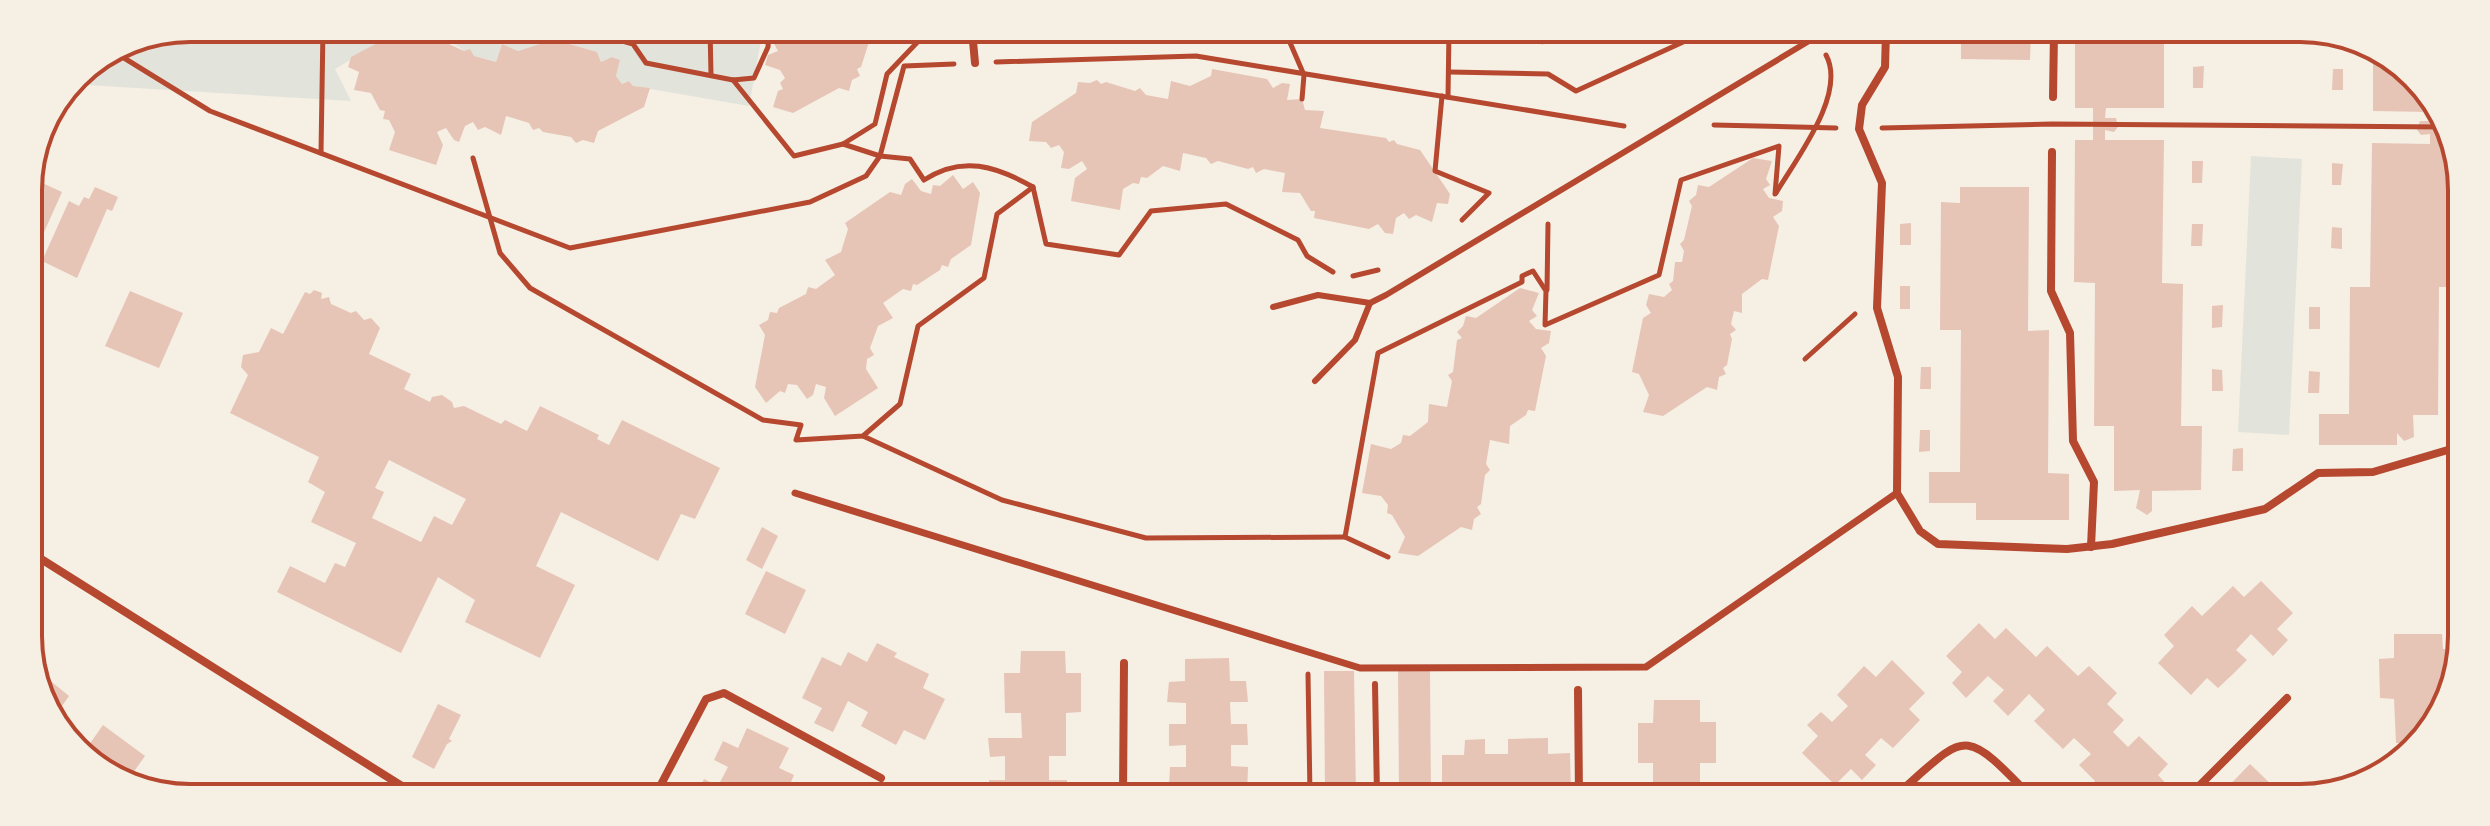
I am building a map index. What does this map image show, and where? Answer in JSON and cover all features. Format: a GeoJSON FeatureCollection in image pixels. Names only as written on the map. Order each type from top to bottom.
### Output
{"type":"FeatureCollection","features":[{"type":"Feature","properties":{"kind":"street"},"geometry":{"type":"LineString","coordinates":[[973,42],[975,63]]}},
{"type":"Feature","properties":{"kind":"street"},"geometry":{"type":"LineString","coordinates":[[1885,42],[1883,75],[1862,105],[1859,129],[1882,183],[1879,326],[1898,377],[1897,493],[1920,531],[1938,544],[2091,547],[2265,509],[2318,473],[2373,472],[2448,450]]}},
{"type":"Feature","properties":{"kind":"street"},"geometry":{"type":"LineString","coordinates":[[2053,97],[2054,42]]}},
{"type":"Feature","properties":{"kind":"street"},"geometry":{"type":"LineString","coordinates":[[2052,152],[2051,291],[2070,333],[2073,441],[2094,482],[2091,547]]}},
{"type":"Feature","properties":{"kind":"street"},"geometry":{"type":"LineString","coordinates":[[795,493],[1308,649],[1360,668],[1646,667],[1897,493]]}},
{"type":"Feature","properties":{"kind":"street"},"geometry":{"type":"LineString","coordinates":[[42,560],[399,784]]}},
{"type":"Feature","properties":{"kind":"street"},"geometry":{"type":"LineString","coordinates":[[1123,784],[1124,663]]}},
{"type":"Feature","properties":{"kind":"street"},"geometry":{"type":"LineString","coordinates":[[1578,690],[1579,784]]}},
{"type":"Feature","properties":{"kind":"street"},"geometry":{"type":"LineString","coordinates":[[661,784],[706,699],[724,693],[881,778]]}},
{"type":"Feature","properties":{"kind":"street"},"geometry":{"type":"LineString","coordinates":[[2201,784],[2287,698]]}},
{"type":"Feature","properties":{"kind":"street"},"geometry":{"type":"LineString","coordinates":[[1909,784],[1951,747],[1971,744],[1992,756],[2019,784]]}},
{"type":"Feature","properties":{"kind":"lane"},"geometry":{"type":"LineString","coordinates":[[1273,307],[1318,295],[1370,303],[1808,42]]}},
{"type":"Feature","properties":{"kind":"lane"},"geometry":{"type":"LineString","coordinates":[[1315,381],[1355,340],[1370,303]]}},
{"type":"Feature","properties":{"kind":"lane"},"geometry":{"type":"LineString","coordinates":[[1375,684],[1377,784]]}},
{"type":"Feature","properties":{"kind":"path"},"geometry":{"type":"LineString","coordinates":[[321,153],[323,42]]}},
{"type":"Feature","properties":{"kind":"path"},"geometry":{"type":"LineString","coordinates":[[626,42],[633,44],[646,63],[733,80],[754,78],[768,42]]}},
{"type":"Feature","properties":{"kind":"path"},"geometry":{"type":"LineString","coordinates":[[710,42],[711,75]]}},
{"type":"Feature","properties":{"kind":"path"},"geometry":{"type":"LineString","coordinates":[[733,80],[794,156],[843,144],[875,124],[887,74],[918,42]]}},
{"type":"Feature","properties":{"kind":"path"},"geometry":{"type":"LineString","coordinates":[[1290,42],[1304,75],[1302,99]]}},
{"type":"Feature","properties":{"kind":"path"},"geometry":{"type":"LineString","coordinates":[[1449,42],[1450,72],[1435,171],[1489,193]]}},
{"type":"Feature","properties":{"kind":"path"},"geometry":{"type":"LineString","coordinates":[[1450,72],[1548,74],[1576,91],[1683,42]]}},
{"type":"Feature","properties":{"kind":"path"},"geometry":{"type":"LineString","coordinates":[[1548,198],[1545,325],[1659,275],[1681,180],[1779,146],[1775,194],[1827,105],[1831,64],[1819,42]]}},
{"type":"Feature","properties":{"kind":"path"},"geometry":{"type":"LineString","coordinates":[[124,58],[210,111],[570,248],[810,202],[866,176],[880,156],[904,66],[1196,56],[1622,126],[1674,124]]}},
{"type":"Feature","properties":{"kind":"path"},"geometry":{"type":"LineString","coordinates":[[2052,152],[2053,97]]}},
{"type":"Feature","properties":{"kind":"path"},"geometry":{"type":"LineString","coordinates":[[843,144],[880,156],[910,159],[924,180],[940,169],[969,162],[1010,174],[1033,187],[1046,244],[1119,255],[1151,211],[1226,204],[1298,240],[1307,256],[1342,278]]}},
{"type":"Feature","properties":{"kind":"path"},"geometry":{"type":"LineString","coordinates":[[473,158],[500,253],[530,288],[763,420],[801,425],[796,440],[863,436],[1002,500],[1146,538],[1345,537],[1388,557]]}},
{"type":"Feature","properties":{"kind":"path"},"geometry":{"type":"LineString","coordinates":[[863,436],[900,404],[918,326],[984,278],[997,214],[1033,187]]}},
{"type":"Feature","properties":{"kind":"path"},"geometry":{"type":"LineString","coordinates":[[1345,537],[1378,353],[1522,282],[1522,276],[1533,271],[1546,291]]}},
{"type":"Feature","properties":{"kind":"path"},"geometry":{"type":"LineString","coordinates":[[1805,359],[1878,294]]}},
{"type":"Feature","properties":{"kind":"path"},"geometry":{"type":"LineString","coordinates":[[1308,649],[1310,784]]}},
{"type":"Feature","properties":{"kind":"shaded area"},"geometry":{"type":"Polygon","coordinates":[[[181,42],[381,42],[335,69],[351,101],[85,85],[125,57],[181,42]]]}},
{"type":"Feature","properties":{"kind":"shaded area"},"geometry":{"type":"Polygon","coordinates":[[[447,42],[541,42],[518,51],[502,44],[496,62],[474,56],[470,49],[464,51],[447,42]]]}},
{"type":"Feature","properties":{"kind":"shaded area"},"geometry":{"type":"Polygon","coordinates":[[[563,42],[761,42],[749,106],[633,86],[629,81],[622,84],[616,76],[620,60],[612,57],[601,62],[597,52],[563,42]]]}},
{"type":"Feature","properties":{"kind":"shaded area"},"geometry":{"type":"Polygon","coordinates":[[[2251,156],[2302,159],[2289,435],[2238,432],[2251,156]]]}},
{"type":"Feature","properties":{"kind":"building"},"geometry":{"type":"Polygon","coordinates":[[[379,42],[445,42],[464,51],[470,49],[474,56],[496,62],[502,44],[518,51],[540,42],[563,42],[597,52],[601,62],[612,57],[620,60],[616,76],[622,84],[629,81],[633,86],[650,88],[644,107],[598,131],[594,143],[583,140],[576,143],[571,137],[543,132],[539,128],[533,130],[529,123],[506,116],[501,135],[485,127],[478,130],[473,122],[465,126],[459,142],[446,128],[437,132],[443,145],[436,165],[389,150],[395,132],[389,120],[383,119],[385,111],[380,110],[371,93],[354,90],[359,72],[348,67],[351,57],[379,42]]]}},
{"type":"Feature","properties":{"kind":"building"},"geometry":{"type":"Polygon","coordinates":[[[773,42],[869,42],[861,67],[857,69],[860,76],[852,80],[849,91],[839,88],[793,113],[773,107],[778,91],[783,89],[780,83],[785,78],[780,70],[765,65],[768,55],[778,51],[773,42]]]}},
{"type":"Feature","properties":{"kind":"building"},"geometry":{"type":"Polygon","coordinates":[[[2031,42],[2030,60],[1961,59],[1961,43],[1942,43],[2031,42]]]}},
{"type":"Feature","properties":{"kind":"building"},"geometry":{"type":"Polygon","coordinates":[[[2075,42],[2164,42],[2164,108],[2106,108],[2105,118],[2116,118],[2118,127],[2114,132],[2105,130],[2105,140],[2164,140],[2162,283],[2183,284],[2181,426],[2202,426],[2201,490],[2152,491],[2152,511],[2147,515],[2136,508],[2140,490],[2114,491],[2114,426],[2094,426],[2095,283],[2074,282],[2075,140],[2093,140],[2093,108],[2075,108],[2075,42]]]}},
{"type":"Feature","properties":{"kind":"building"},"geometry":{"type":"Polygon","coordinates":[[[2373,62],[2397,79],[2425,112],[2373,111],[2373,62]]]}},
{"type":"Feature","properties":{"kind":"building"},"geometry":{"type":"Polygon","coordinates":[[[2204,66],[2203,88],[2193,88],[2193,67],[2204,66]]]}},
{"type":"Feature","properties":{"kind":"building"},"geometry":{"type":"Polygon","coordinates":[[[1212,69],[1267,79],[1273,88],[1282,83],[1290,84],[1287,100],[1302,99],[1305,110],[1324,111],[1320,128],[1386,138],[1389,142],[1394,140],[1397,144],[1420,150],[1450,194],[1448,204],[1437,203],[1432,222],[1416,215],[1409,219],[1404,213],[1396,218],[1393,234],[1385,233],[1378,224],[1369,229],[1314,218],[1315,211],[1311,211],[1300,193],[1282,192],[1285,173],[1264,169],[1256,173],[1253,167],[1248,169],[1218,161],[1211,164],[1206,158],[1183,153],[1180,171],[1163,166],[1147,178],[1141,177],[1139,184],[1133,183],[1123,189],[1120,210],[1071,201],[1075,178],[1087,169],[1082,161],[1069,169],[1061,168],[1064,152],[1059,145],[1051,148],[1046,142],[1029,141],[1032,122],[1076,93],[1078,82],[1097,80],[1101,84],[1106,82],[1135,91],[1140,88],[1146,95],[1168,99],[1171,81],[1190,86],[1211,76],[1212,69]]]}},
{"type":"Feature","properties":{"kind":"building"},"geometry":{"type":"Polygon","coordinates":[[[2333,69],[2343,69],[2343,90],[2332,90],[2333,69]]]}},
{"type":"Feature","properties":{"kind":"building"},"geometry":{"type":"Polygon","coordinates":[[[2420,121],[2430,121],[2445,161],[2448,190],[2448,287],[2439,287],[2438,415],[2413,415],[2414,437],[2404,441],[2397,433],[2397,445],[2319,445],[2319,414],[2349,414],[2350,287],[2370,287],[2372,143],[2430,144],[2430,134],[2421,135],[2417,130],[2420,121]]]}},
{"type":"Feature","properties":{"kind":"building"},"geometry":{"type":"Polygon","coordinates":[[[1753,158],[1772,161],[1766,179],[1770,185],[1763,189],[1769,198],[1783,201],[1782,211],[1773,217],[1779,226],[1768,280],[1762,279],[1742,294],[1742,313],[1734,311],[1731,324],[1736,330],[1730,334],[1732,339],[1727,365],[1723,368],[1726,374],[1719,377],[1717,390],[1707,387],[1663,416],[1643,412],[1649,395],[1639,374],[1632,372],[1643,318],[1651,313],[1646,305],[1649,294],[1664,297],[1672,290],[1669,284],[1673,281],[1675,262],[1682,262],[1684,251],[1680,244],[1684,240],[1692,206],[1689,201],[1696,195],[1698,185],[1709,187],[1753,158]]]}},
{"type":"Feature","properties":{"kind":"building"},"geometry":{"type":"Polygon","coordinates":[[[2192,161],[2203,161],[2202,183],[2192,183],[2192,161]]]}},
{"type":"Feature","properties":{"kind":"building"},"geometry":{"type":"Polygon","coordinates":[[[2332,163],[2343,164],[2341,185],[2332,185],[2332,163]]]}},
{"type":"Feature","properties":{"kind":"building"},"geometry":{"type":"Polygon","coordinates":[[[953,175],[963,189],[973,182],[980,193],[971,245],[951,259],[948,267],[942,265],[940,270],[917,285],[913,284],[911,291],[903,289],[883,303],[893,318],[878,326],[870,348],[874,355],[867,359],[866,369],[878,388],[835,416],[824,398],[826,387],[816,384],[813,395],[807,399],[797,385],[788,384],[785,393],[780,391],[766,403],[755,387],[765,335],[759,325],[768,320],[770,312],[777,313],[779,308],[806,294],[808,287],[816,289],[835,275],[825,260],[841,252],[848,229],[845,223],[890,192],[901,195],[905,184],[912,179],[921,191],[931,194],[933,185],[940,186],[953,175]]]}},
{"type":"Feature","properties":{"kind":"building"},"geometry":{"type":"Polygon","coordinates":[[[42,183],[62,192],[42,237],[42,183]]]}},
{"type":"Feature","properties":{"kind":"building"},"geometry":{"type":"Polygon","coordinates":[[[95,187],[118,197],[112,211],[107,209],[77,278],[42,261],[69,201],[79,206],[84,197],[89,199],[95,187]]]}},
{"type":"Feature","properties":{"kind":"building"},"geometry":{"type":"Polygon","coordinates":[[[1960,187],[2029,187],[2028,331],[2049,330],[2048,473],[2069,474],[2069,520],[1976,520],[1976,503],[1929,503],[1929,472],[1960,472],[1961,330],[1940,330],[1941,202],[1960,203],[1960,187]]]}},
{"type":"Feature","properties":{"kind":"building"},"geometry":{"type":"Polygon","coordinates":[[[1911,223],[1911,245],[1900,245],[1900,224],[1911,223]]]}},
{"type":"Feature","properties":{"kind":"building"},"geometry":{"type":"Polygon","coordinates":[[[2192,224],[2203,224],[2202,246],[2191,246],[2192,224]]]}},
{"type":"Feature","properties":{"kind":"building"},"geometry":{"type":"Polygon","coordinates":[[[2332,227],[2342,228],[2342,249],[2331,248],[2332,227]]]}},
{"type":"Feature","properties":{"kind":"building"},"geometry":{"type":"Polygon","coordinates":[[[1900,286],[1910,286],[1910,309],[1900,309],[1900,286]]]}},
{"type":"Feature","properties":{"kind":"building"},"geometry":{"type":"Polygon","coordinates":[[[1520,288],[1539,293],[1532,310],[1537,316],[1529,321],[1536,329],[1551,331],[1549,343],[1541,348],[1546,356],[1535,411],[1528,410],[1526,415],[1510,426],[1509,444],[1490,440],[1486,464],[1490,470],[1485,475],[1481,504],[1477,507],[1481,514],[1474,519],[1472,530],[1461,527],[1418,556],[1398,553],[1405,537],[1392,515],[1387,513],[1388,505],[1381,496],[1362,493],[1371,444],[1391,449],[1401,443],[1403,435],[1410,436],[1428,422],[1429,404],[1447,407],[1452,381],[1448,375],[1453,372],[1457,340],[1462,338],[1457,332],[1466,316],[1476,318],[1520,288]]]}},
{"type":"Feature","properties":{"kind":"building"},"geometry":{"type":"Polygon","coordinates":[[[314,290],[322,293],[321,299],[329,297],[331,304],[351,313],[356,311],[364,320],[371,318],[380,328],[369,354],[411,374],[404,389],[430,402],[432,397],[442,395],[452,402],[454,408],[464,406],[501,424],[505,420],[527,431],[540,406],[599,435],[597,439],[609,445],[622,420],[720,468],[695,519],[681,514],[658,561],[561,512],[536,566],[575,585],[540,658],[465,622],[475,600],[438,577],[401,653],[277,592],[290,566],[325,583],[335,563],[345,567],[356,543],[311,522],[325,492],[308,482],[319,457],[230,413],[248,375],[241,367],[243,355],[259,352],[271,328],[283,334],[305,292],[310,294],[314,290]],[[389,460],[375,488],[384,492],[372,518],[421,542],[434,516],[452,525],[466,499],[389,460]]]}},
{"type":"Feature","properties":{"kind":"building"},"geometry":{"type":"Polygon","coordinates":[[[130,291],[183,313],[159,368],[105,346],[130,291]]]}},
{"type":"Feature","properties":{"kind":"building"},"geometry":{"type":"Polygon","coordinates":[[[2223,305],[2222,327],[2212,328],[2212,306],[2223,305]]]}},
{"type":"Feature","properties":{"kind":"building"},"geometry":{"type":"Polygon","coordinates":[[[2309,307],[2320,307],[2320,329],[2309,329],[2309,307]]]}},
{"type":"Feature","properties":{"kind":"building"},"geometry":{"type":"Polygon","coordinates":[[[1921,367],[1931,367],[1931,389],[1920,389],[1921,367]]]}},
{"type":"Feature","properties":{"kind":"building"},"geometry":{"type":"Polygon","coordinates":[[[2212,369],[2222,370],[2223,391],[2212,391],[2212,369]]]}},
{"type":"Feature","properties":{"kind":"building"},"geometry":{"type":"Polygon","coordinates":[[[2309,371],[2320,372],[2319,393],[2308,393],[2309,371]]]}},
{"type":"Feature","properties":{"kind":"building"},"geometry":{"type":"Polygon","coordinates":[[[1920,430],[1930,430],[1930,451],[1919,452],[1920,430]]]}},
{"type":"Feature","properties":{"kind":"building"},"geometry":{"type":"Polygon","coordinates":[[[2243,448],[2243,471],[2232,471],[2233,449],[2243,448]]]}},
{"type":"Feature","properties":{"kind":"building"},"geometry":{"type":"Polygon","coordinates":[[[762,527],[778,536],[762,569],[746,560],[762,527]]]}},
{"type":"Feature","properties":{"kind":"building"},"geometry":{"type":"Polygon","coordinates":[[[766,571],[806,590],[785,634],[745,614],[766,571]]]}},
{"type":"Feature","properties":{"kind":"building"},"geometry":{"type":"Polygon","coordinates":[[[2261,581],[2293,613],[2277,629],[2288,640],[2273,656],[2251,634],[2236,650],[2247,660],[2218,688],[2207,678],[2191,695],[2158,663],[2174,646],[2164,635],[2192,606],[2202,616],[2233,586],[2244,597],[2261,581]]]}},
{"type":"Feature","properties":{"kind":"building"},"geometry":{"type":"Polygon","coordinates":[[[1979,623],[1995,639],[2006,628],[2036,657],[2047,646],[2078,676],[2089,666],[2117,693],[2107,704],[2124,720],[2113,732],[2128,747],[2139,736],[2168,764],[2158,775],[2166,784],[2092,784],[2095,781],[2079,765],[2091,754],[2074,738],[2063,749],[2034,721],[2045,710],[2029,694],[2008,716],[1993,701],[2004,690],[1988,676],[1966,698],[1952,683],[1962,672],[1946,656],[1979,623]]]}},
{"type":"Feature","properties":{"kind":"building"},"geometry":{"type":"Polygon","coordinates":[[[2394,634],[2442,634],[2443,649],[2447,649],[2443,674],[2433,701],[2401,743],[2396,743],[2394,699],[2380,698],[2379,659],[2394,658],[2394,634]]]}},
{"type":"Feature","properties":{"kind":"building"},"geometry":{"type":"Polygon","coordinates":[[[877,643],[897,653],[894,657],[929,674],[923,688],[945,699],[925,740],[904,730],[896,745],[861,726],[868,712],[848,701],[833,732],[814,723],[822,708],[802,698],[822,657],[841,666],[848,652],[867,662],[877,643]]]}},
{"type":"Feature","properties":{"kind":"building"},"geometry":{"type":"Polygon","coordinates":[[[1021,651],[1065,651],[1066,673],[1081,673],[1081,712],[1066,713],[1066,756],[1049,756],[1049,780],[1067,780],[1067,784],[989,784],[989,780],[1005,780],[1005,756],[990,757],[988,738],[1022,738],[1021,713],[1005,713],[1004,673],[1020,673],[1021,651]]]}},
{"type":"Feature","properties":{"kind":"building"},"geometry":{"type":"Polygon","coordinates":[[[1229,658],[1230,681],[1246,681],[1248,702],[1230,702],[1231,724],[1247,724],[1248,745],[1231,745],[1231,766],[1248,767],[1247,784],[1169,784],[1170,767],[1186,767],[1186,745],[1169,746],[1169,724],[1186,724],[1186,703],[1167,702],[1169,682],[1185,681],[1185,659],[1229,658]]]}},
{"type":"Feature","properties":{"kind":"building"},"geometry":{"type":"Polygon","coordinates":[[[1892,660],[1925,693],[1909,709],[1920,720],[1893,748],[1881,738],[1865,755],[1876,765],[1862,780],[1851,769],[1834,784],[1802,753],[1818,736],[1807,725],[1821,712],[1832,722],[1848,706],[1837,695],[1864,666],[1876,677],[1892,660]]]}},
{"type":"Feature","properties":{"kind":"building"},"geometry":{"type":"Polygon","coordinates":[[[1324,671],[1354,671],[1356,784],[1325,784],[1324,671]]]}},
{"type":"Feature","properties":{"kind":"building"},"geometry":{"type":"Polygon","coordinates":[[[1398,671],[1430,671],[1431,784],[1399,784],[1398,671]]]}},
{"type":"Feature","properties":{"kind":"building"},"geometry":{"type":"Polygon","coordinates":[[[49,680],[69,696],[61,708],[49,680]]]}},
{"type":"Feature","properties":{"kind":"building"},"geometry":{"type":"Polygon","coordinates":[[[1654,700],[1700,700],[1700,722],[1716,722],[1716,763],[1700,763],[1700,784],[1653,784],[1653,763],[1638,763],[1638,723],[1653,723],[1654,700]]]}},
{"type":"Feature","properties":{"kind":"building"},"geometry":{"type":"Polygon","coordinates":[[[438,704],[461,715],[449,739],[452,741],[447,744],[434,769],[412,757],[438,704]]]}},
{"type":"Feature","properties":{"kind":"building"},"geometry":{"type":"Polygon","coordinates":[[[103,725],[145,756],[133,773],[89,744],[103,725]]]}},
{"type":"Feature","properties":{"kind":"building"},"geometry":{"type":"Polygon","coordinates":[[[747,728],[789,748],[779,768],[794,775],[790,784],[719,784],[728,767],[714,760],[723,741],[738,748],[747,728]]]}},
{"type":"Feature","properties":{"kind":"building"},"geometry":{"type":"Polygon","coordinates":[[[1548,738],[1548,754],[1570,753],[1571,784],[1442,784],[1442,755],[1464,755],[1465,740],[1485,739],[1485,754],[1508,754],[1508,739],[1548,738]]]}},
{"type":"Feature","properties":{"kind":"building"},"geometry":{"type":"Polygon","coordinates":[[[2250,764],[2271,784],[2231,784],[2250,764]]]}}]}
